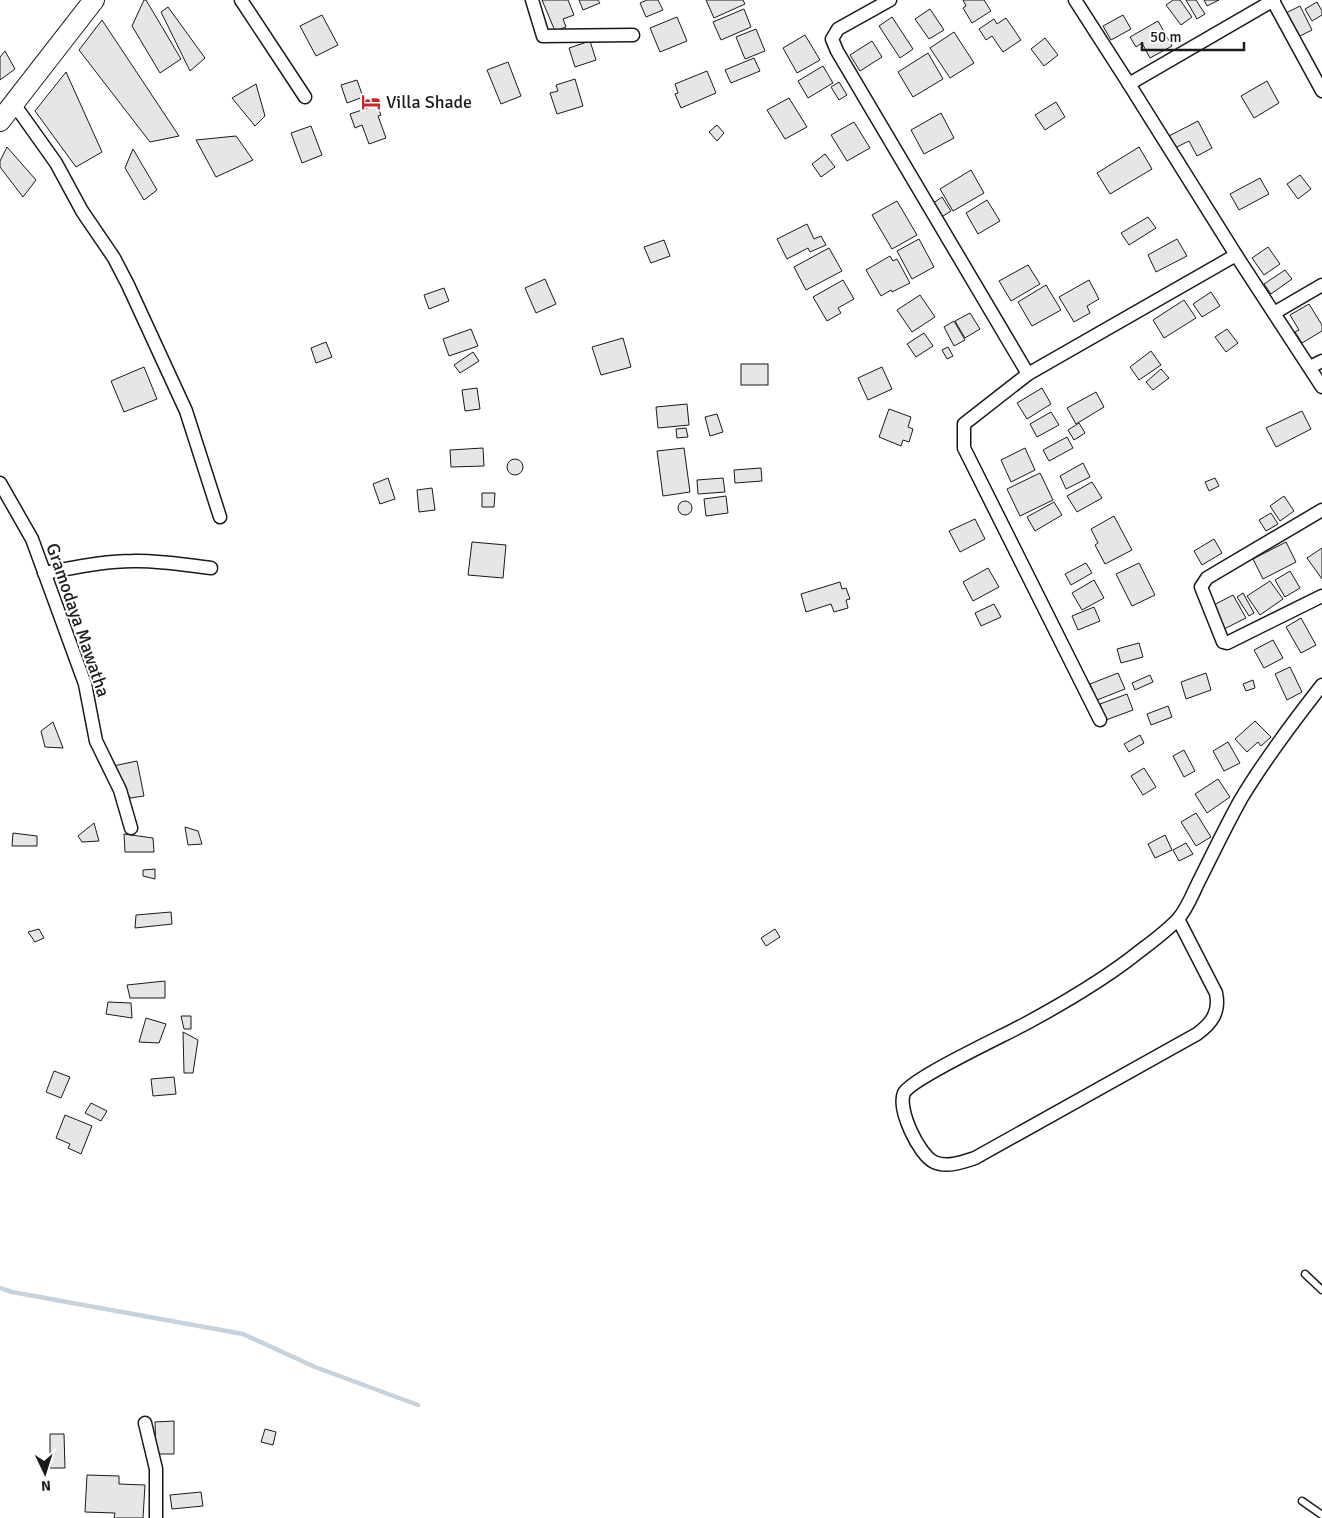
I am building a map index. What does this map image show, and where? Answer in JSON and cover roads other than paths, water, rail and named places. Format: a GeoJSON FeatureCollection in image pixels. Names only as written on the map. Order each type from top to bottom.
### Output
{"type":"FeatureCollection","features":[{"type":"Feature","properties":{"kind":"main road"},"geometry":{"type":"LineString","coordinates":[[0,121],[94,0]]}},
{"type":"Feature","properties":{"kind":"street"},"geometry":{"type":"LineString","coordinates":[[241,0],[305,97]]}},
{"type":"Feature","properties":{"kind":"street"},"geometry":{"type":"LineString","coordinates":[[532,0],[543,36],[634,35]]}},
{"type":"Feature","properties":{"kind":"street"},"geometry":{"type":"LineString","coordinates":[[890,0],[838,29],[832,39],[837,51],[1028,374]]}},
{"type":"Feature","properties":{"kind":"street"},"geometry":{"type":"LineString","coordinates":[[1075,0],[1322,387]]}},
{"type":"Feature","properties":{"kind":"street"},"geometry":{"type":"LineString","coordinates":[[1129,84],[1273,0],[1322,91]]}},
{"type":"Feature","properties":{"kind":"street"},"geometry":{"type":"LineString","coordinates":[[14,104],[56,163],[82,211],[114,258],[128,285],[186,411],[220,517]]}},
{"type":"Feature","properties":{"kind":"street"},"geometry":{"type":"LineString","coordinates":[[1100,720],[964,448],[964,424],[1028,374],[1236,255]]}},
{"type":"Feature","properties":{"kind":"street"},"geometry":{"type":"LineString","coordinates":[[1274,313],[1322,285]]}},
{"type":"Feature","properties":{"kind":"street"},"geometry":{"type":"LineString","coordinates":[[1310,367],[1322,360]]}},
{"type":"Feature","properties":{"kind":"street","name":"Gramodaya Mawatha"},"geometry":{"type":"LineString","coordinates":[[0,484],[32,539],[85,684],[96,742],[120,790],[131,828]]}},
{"type":"Feature","properties":{"kind":"street"},"geometry":{"type":"LineString","coordinates":[[1322,510],[1207,578],[1201,587],[1223,642],[1227,643],[1322,596]]}},
{"type":"Feature","properties":{"kind":"street"},"geometry":{"type":"LineString","coordinates":[[44,573],[108,562],[133,561],[211,568]]}},
{"type":"Feature","properties":{"kind":"street"},"geometry":{"type":"LineString","coordinates":[[1178,919],[1216,993],[1218,1001],[1215,1017],[1206,1028],[975,1158],[959,1164],[942,1164],[927,1157],[921,1150],[904,1114],[902,1103],[905,1092],[911,1086],[945,1066],[1026,1024],[1103,978],[1131,958],[1178,919],[1229,821],[1265,760],[1322,685]]}},
{"type":"Feature","properties":{"kind":"street"},"geometry":{"type":"LineString","coordinates":[[145,1423],[156,1469],[156,1518]]}},
{"type":"Feature","properties":{"kind":"lane"},"geometry":{"type":"LineString","coordinates":[[1305,1274],[1322,1290]]}},
{"type":"Feature","properties":{"kind":"lane"},"geometry":{"type":"LineString","coordinates":[[1302,1502],[1322,1514]]}},
{"type":"Feature","properties":{"kind":"waterway"},"geometry":{"type":"LineString","coordinates":[[0,1288],[12,1292],[243,1334],[315,1367],[418,1405]]}},
{"type":"Feature","properties":{"kind":"place","name":"Villa Shade"},"geometry":{"type":"Point","coordinates":[371,102]}}]}
